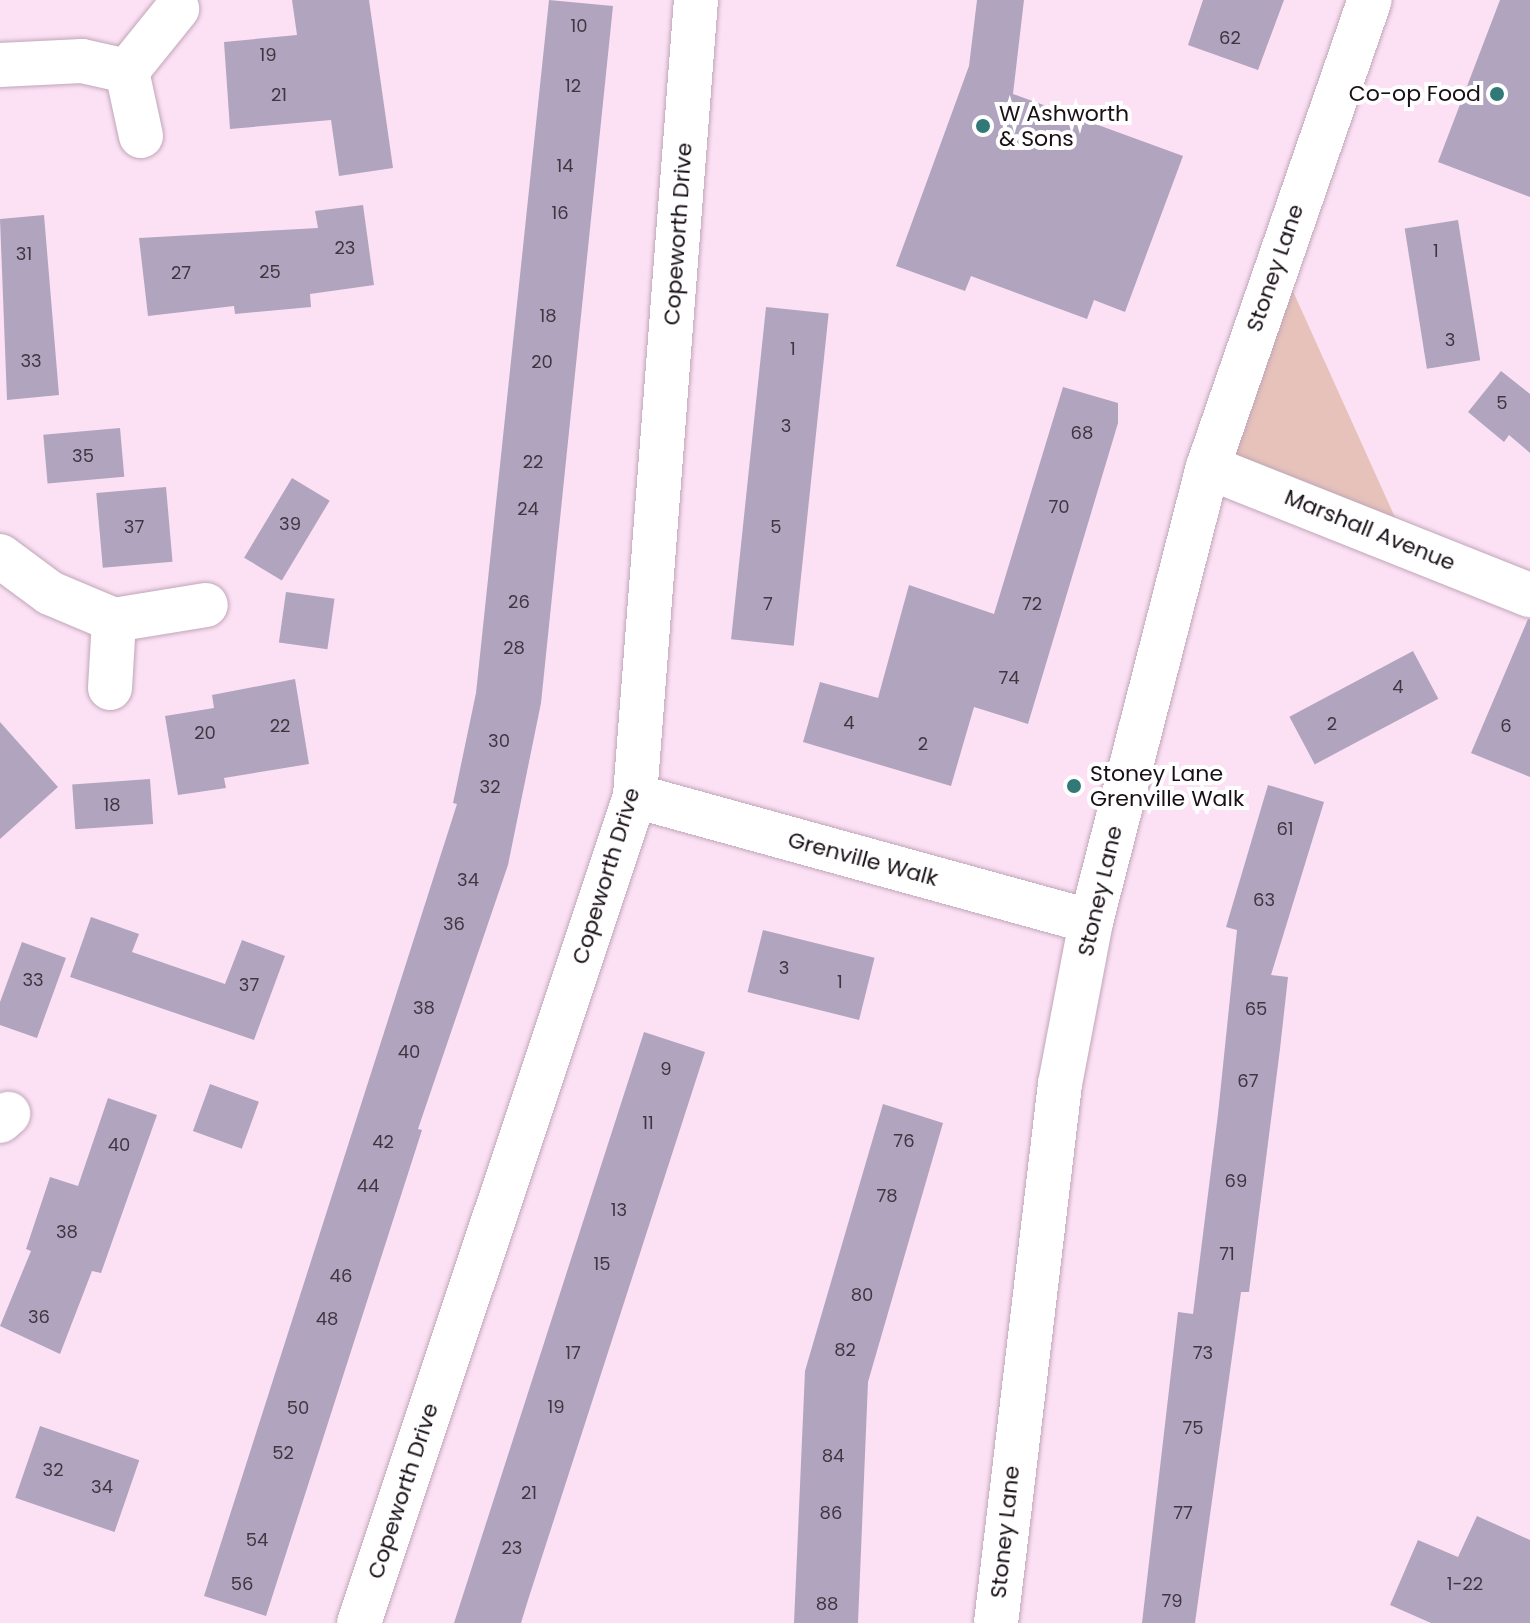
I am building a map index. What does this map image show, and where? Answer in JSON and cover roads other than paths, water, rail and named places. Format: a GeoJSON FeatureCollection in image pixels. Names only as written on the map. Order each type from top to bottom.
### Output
{"type":"FeatureCollection","features":[{"type":"Feature","properties":{"kind":"street","name":"Copeworth Drive"},"geometry":{"type":"LineString","coordinates":[[359,1623],[635,796],[696,0]]}},
{"type":"Feature","properties":{"kind":"street","name":"Stoney Lane"},"geometry":{"type":"LineString","coordinates":[[996,1623],[1060,1084],[1091,922],[1208,467],[1370,0]]}},
{"type":"Feature","properties":{"kind":"street"},"geometry":{"type":"LineString","coordinates":[[127,71],[177,9]]}},
{"type":"Feature","properties":{"kind":"street"},"geometry":{"type":"LineString","coordinates":[[0,65],[82,61],[127,71]]}},
{"type":"Feature","properties":{"kind":"street"},"geometry":{"type":"LineString","coordinates":[[127,71],[141,136]]}},
{"type":"Feature","properties":{"kind":"street","name":"Marshall Avenue"},"geometry":{"type":"LineString","coordinates":[[1208,467],[1530,595]]}},
{"type":"Feature","properties":{"kind":"street"},"geometry":{"type":"LineString","coordinates":[[0,556],[50,593],[114,620],[206,605]]}},
{"type":"Feature","properties":{"kind":"street"},"geometry":{"type":"LineString","coordinates":[[110,688],[114,620]]}},
{"type":"Feature","properties":{"kind":"street","name":"Grenville Walk"},"geometry":{"type":"LineString","coordinates":[[635,796],[1091,922]]}},
{"type":"Feature","properties":{"kind":"place","name":"Co-op Food"},"geometry":{"type":"Point","coordinates":[1497,94]}},
{"type":"Feature","properties":{"kind":"place","name":"W Ashworth & Sons"},"geometry":{"type":"Point","coordinates":[983,126]}},
{"type":"Feature","properties":{"kind":"place","name":"Stoney Lane Grenville Walk"},"geometry":{"type":"Point","coordinates":[1074,786]}}]}
